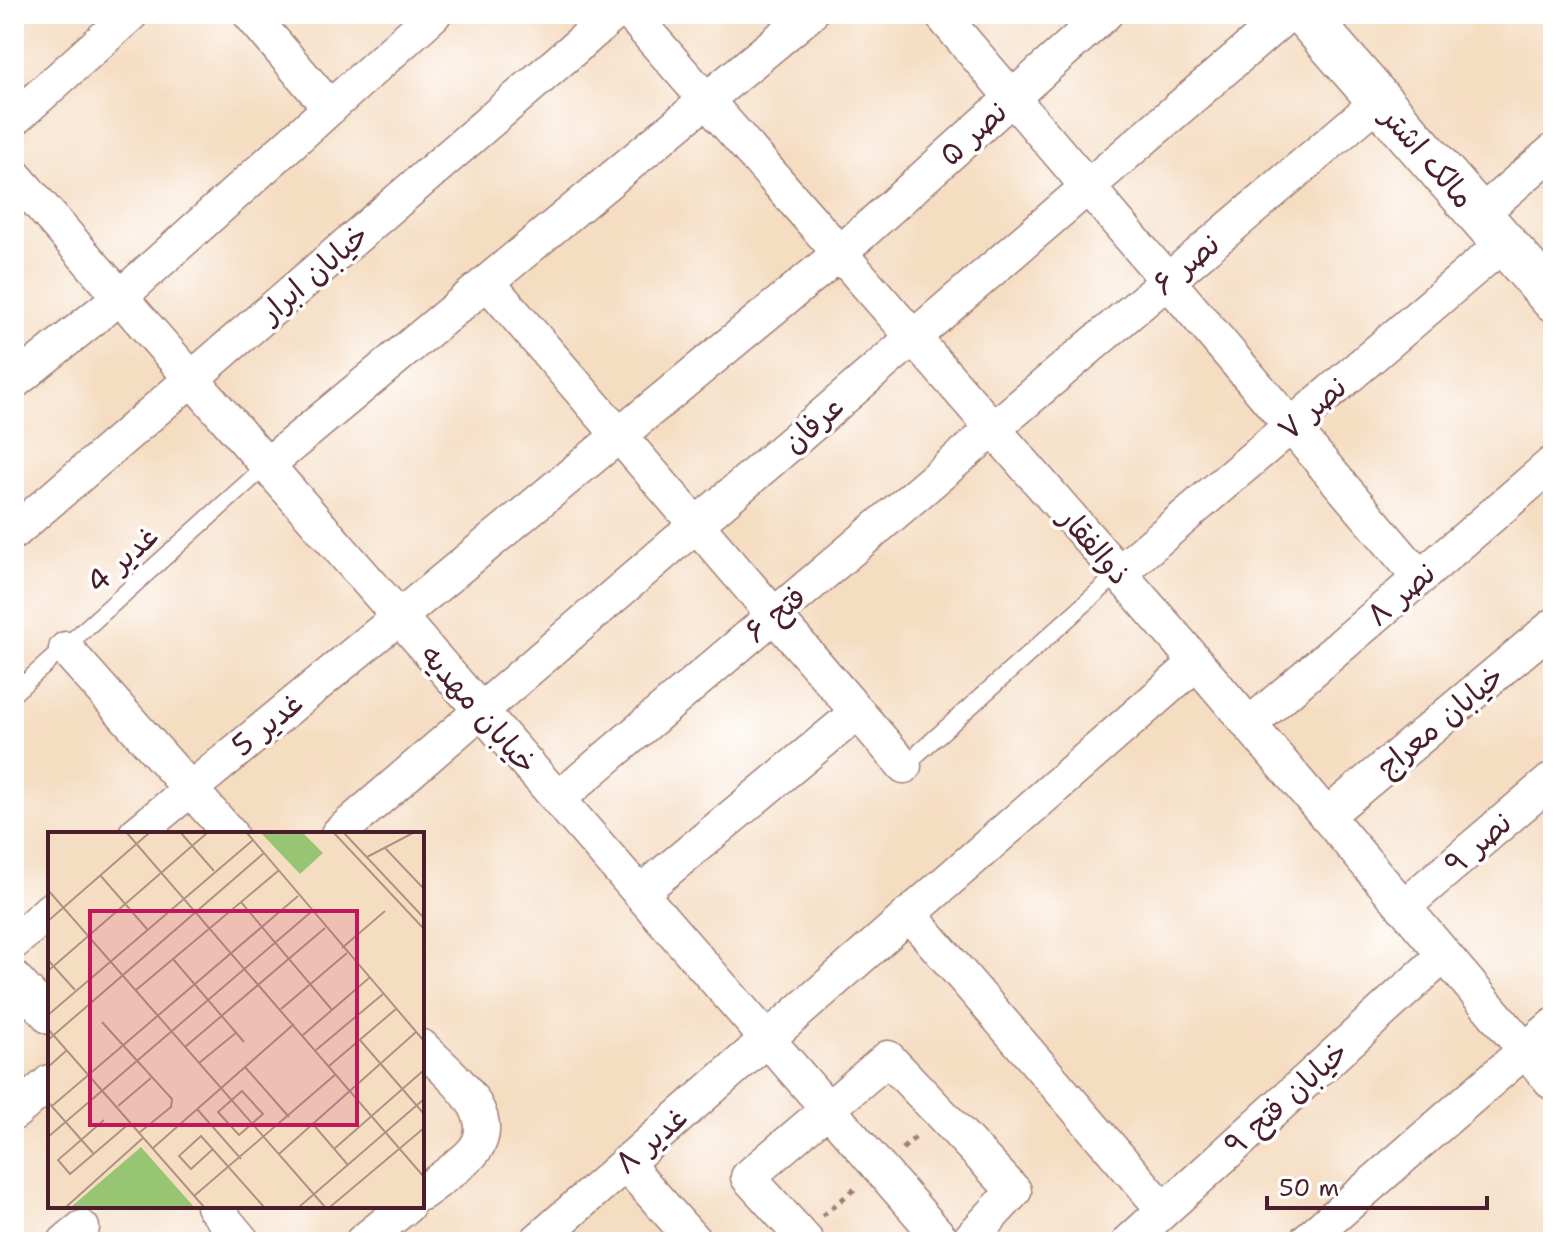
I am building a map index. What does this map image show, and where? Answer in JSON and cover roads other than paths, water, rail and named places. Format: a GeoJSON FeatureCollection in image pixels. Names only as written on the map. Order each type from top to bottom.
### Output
{"type":"FeatureCollection","features":[{"type":"Feature","properties":{"kind":"street"},"geometry":{"type":"LineString","coordinates":[[14,119],[131,14]]}},
{"type":"Feature","properties":{"kind":"street"},"geometry":{"type":"LineString","coordinates":[[250,14],[330,108]]}},
{"type":"Feature","properties":{"kind":"street"},"geometry":{"type":"LineString","coordinates":[[14,382],[120,297],[434,14]]}},
{"type":"Feature","properties":{"kind":"street","name":"خیابان ابرار"},"geometry":{"type":"LineString","coordinates":[[14,532],[614,14]]}},
{"type":"Feature","properties":{"kind":"street","name":"ذوالفقار"},"geometry":{"type":"LineString","coordinates":[[631,14],[1119,573],[1553,1083]]}},
{"type":"Feature","properties":{"kind":"street"},"geometry":{"type":"LineString","coordinates":[[267,465],[708,102],[810,14]]}},
{"type":"Feature","properties":{"kind":"street"},"geometry":{"type":"LineString","coordinates":[[941,14],[1420,578]]}},
{"type":"Feature","properties":{"kind":"street","name":"نصر ۵"},"geometry":{"type":"LineString","coordinates":[[619,436],[840,253],[1105,14]]}},
{"type":"Feature","properties":{"kind":"street","name":"عرفان"},"geometry":{"type":"LineString","coordinates":[[340,832],[1288,14]]}},
{"type":"Feature","properties":{"kind":"street","name":"مالک اشتر"},"geometry":{"type":"LineString","coordinates":[[1304,14],[1553,299]]}},
{"type":"Feature","properties":{"kind":"street","name":"نصر ۶"},"geometry":{"type":"LineString","coordinates":[[993,429],[1379,101]]}},
{"type":"Feature","properties":{"kind":"street","name":"نصر ۷"},"geometry":{"type":"LineString","coordinates":[[1119,573],[1291,426],[1492,229],[1553,151]]}},
{"type":"Feature","properties":{"kind":"street","name":"خیابان مهدیه"},"geometry":{"type":"LineString","coordinates":[[14,175],[944,1242]]}},
{"type":"Feature","properties":{"kind":"street"},"geometry":{"type":"LineString","coordinates":[[488,283],[904,766]]}},
{"type":"Feature","properties":{"kind":"street","name":"فتح ۶"},"geometry":{"type":"LineString","coordinates":[[558,799],[993,429]]}},
{"type":"Feature","properties":{"kind":"street","name":"غدیر 5"},"geometry":{"type":"LineString","coordinates":[[138,832],[189,787],[619,436]]}},
{"type":"Feature","properties":{"kind":"street","name":"نصر ۸"},"geometry":{"type":"LineString","coordinates":[[1249,725],[1553,463]]}},
{"type":"Feature","properties":{"kind":"street","name":"خیابان معراج"},"geometry":{"type":"LineString","coordinates":[[1326,816],[1553,626]]}},
{"type":"Feature","properties":{"kind":"street"},"geometry":{"type":"LineString","coordinates":[[66,649],[228,832]]}},
{"type":"Feature","properties":{"kind":"street","name":"غدیر ۸"},"geometry":{"type":"LineString","coordinates":[[536,1242],[1196,663]]}},
{"type":"Feature","properties":{"kind":"street"},"geometry":{"type":"LineString","coordinates":[[640,893],[858,712]]}},
{"type":"Feature","properties":{"kind":"street","name":"نصر ۹"},"geometry":{"type":"LineString","coordinates":[[1403,907],[1553,779]]}},
{"type":"Feature","properties":{"kind":"street"},"geometry":{"type":"LineString","coordinates":[[14,942],[48,912]]}},
{"type":"Feature","properties":{"kind":"street"},"geometry":{"type":"LineString","coordinates":[[909,914],[1164,1210]]}},
{"type":"Feature","properties":{"kind":"street","name":"خیابان فتح ۹"},"geometry":{"type":"LineString","coordinates":[[1129,1242],[1444,955]]}},
{"type":"Feature","properties":{"kind":"street"},"geometry":{"type":"LineString","coordinates":[[14,978],[48,1015]]}},
{"type":"Feature","properties":{"kind":"street"},"geometry":{"type":"LineString","coordinates":[[1305,1242],[1553,1026]]}},
{"type":"Feature","properties":{"kind":"street"},"geometry":{"type":"LineString","coordinates":[[424,1049],[477,1104],[483,1126],[473,1152],[424,1191]]}},
{"type":"Feature","properties":{"kind":"street"},"geometry":{"type":"LineString","coordinates":[[807,1242],[748,1177],[888,1058],[1014,1191],[967,1242]]}},
{"type":"Feature","properties":{"kind":"street"},"geometry":{"type":"LineString","coordinates":[[14,1113],[48,1084]]}},
{"type":"Feature","properties":{"kind":"street"},"geometry":{"type":"LineString","coordinates":[[625,1163],[695,1242]]}},
{"type":"Feature","properties":{"kind":"street"},"geometry":{"type":"LineString","coordinates":[[215,1208],[239,1240]]}},
{"type":"Feature","properties":{"kind":"street"},"geometry":{"type":"LineString","coordinates":[[362,1242],[404,1208]]}},
{"type":"Feature","properties":{"kind":"lane","name":"غدیر 4"},"geometry":{"type":"LineString","coordinates":[[14,693],[267,465]]}},
{"type":"Feature","properties":{"kind":"lane"},"geometry":{"type":"LineString","coordinates":[[904,766],[1119,573]]}}]}
